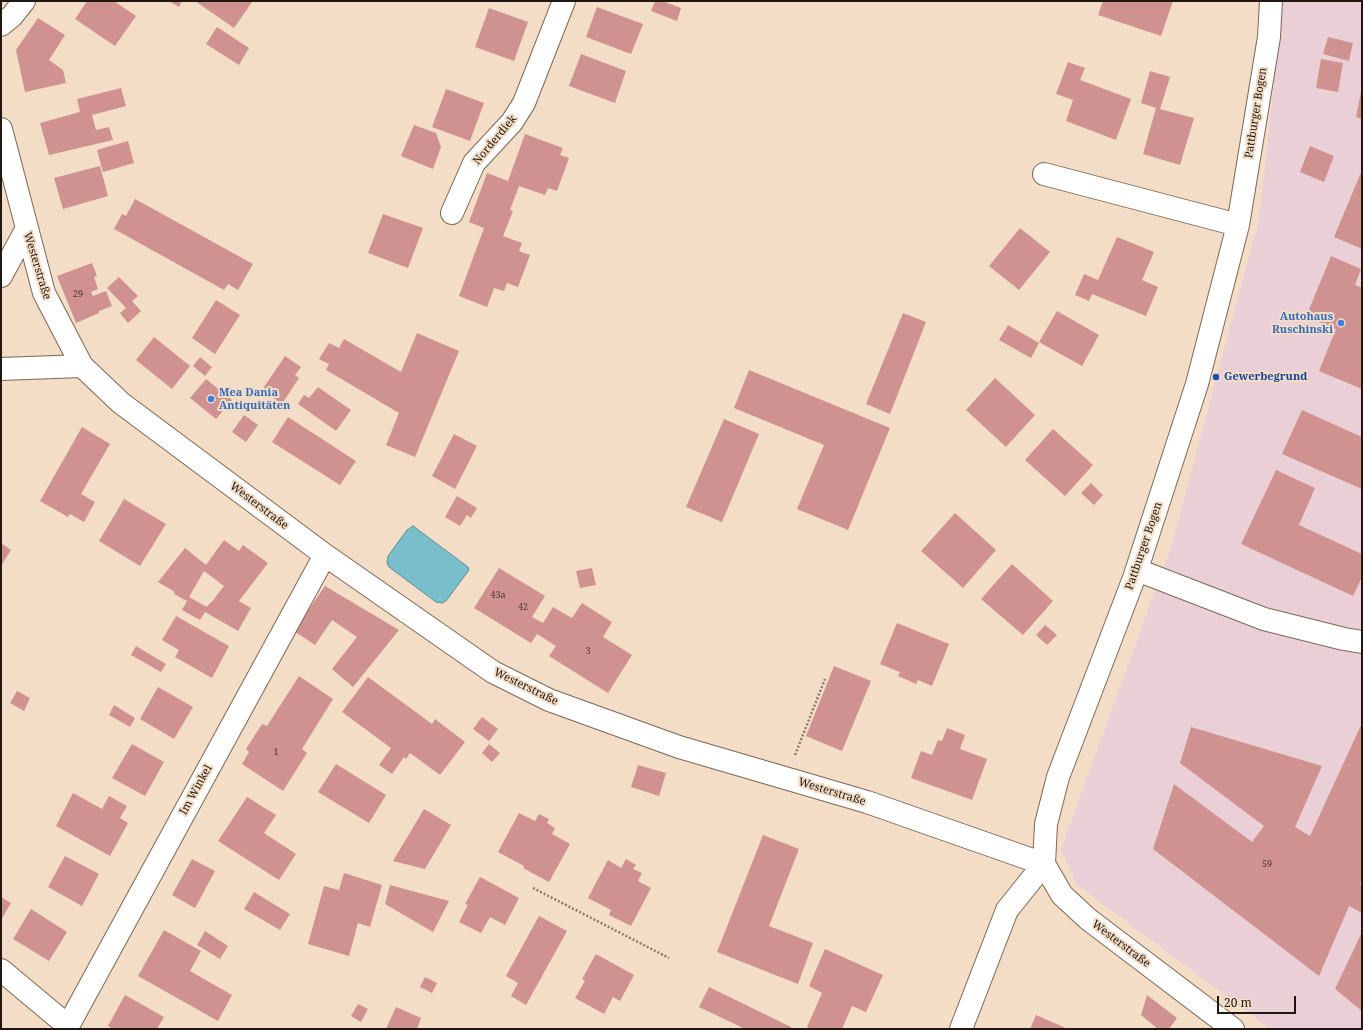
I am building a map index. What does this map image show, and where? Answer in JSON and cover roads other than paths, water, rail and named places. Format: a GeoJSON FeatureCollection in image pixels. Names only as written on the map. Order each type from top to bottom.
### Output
{"type":"FeatureCollection","features":[{"type":"Feature","properties":{"kind":"street"},"geometry":{"type":"LineString","coordinates":[[1,25],[12,16],[24,1]]}},
{"type":"Feature","properties":{"kind":"street","name":"Norderdiek"},"geometry":{"type":"LineString","coordinates":[[452,212],[474,163],[512,122],[524,103],[564,1]]}},
{"type":"Feature","properties":{"kind":"street","name":"Pattburger Bogen"},"geometry":{"type":"LineString","coordinates":[[1044,864],[1046,824],[1058,777],[1137,570],[1197,384],[1238,225],[1269,37],[1271,1]]}},
{"type":"Feature","properties":{"kind":"street","name":"Westerstraße"},"geometry":{"type":"LineString","coordinates":[[1,130],[26,230],[44,293],[82,366],[121,403],[325,555],[493,672],[549,700],[678,747],[867,802],[1044,864],[1062,895],[1088,919],[1233,1029]]}},
{"type":"Feature","properties":{"kind":"street"},"geometry":{"type":"LineString","coordinates":[[1044,174],[1238,225]]}},
{"type":"Feature","properties":{"kind":"street"},"geometry":{"type":"LineString","coordinates":[[1,276],[26,230]]}},
{"type":"Feature","properties":{"kind":"street"},"geometry":{"type":"LineString","coordinates":[[1,369],[82,366]]}},
{"type":"Feature","properties":{"kind":"street","name":"Im Winkel"},"geometry":{"type":"LineString","coordinates":[[1,970],[70,1027],[325,555]]}},
{"type":"Feature","properties":{"kind":"street"},"geometry":{"type":"LineString","coordinates":[[1137,570],[1264,618],[1344,639],[1362,642]]}},
{"type":"Feature","properties":{"kind":"street"},"geometry":{"type":"LineString","coordinates":[[961,1029],[1007,910],[1044,864]]}},
{"type":"Feature","properties":{"kind":"water"},"geometry":{"type":"Polygon","coordinates":[[[413,526],[468,567],[469,570],[446,601],[442,603],[436,602],[389,567],[387,563],[388,556],[407,530],[413,526]]]}},
{"type":"Feature","properties":{"kind":"place","name":"Autohaus Ruschinski"},"geometry":{"type":"Point","coordinates":[1341,323]}},
{"type":"Feature","properties":{"kind":"place","name":"Gewerbegrund"},"geometry":{"type":"Point","coordinates":[1216,377]}},
{"type":"Feature","properties":{"kind":"place","name":"Mea Dania Antiquitäten"},"geometry":{"type":"Point","coordinates":[211,399]}}]}
